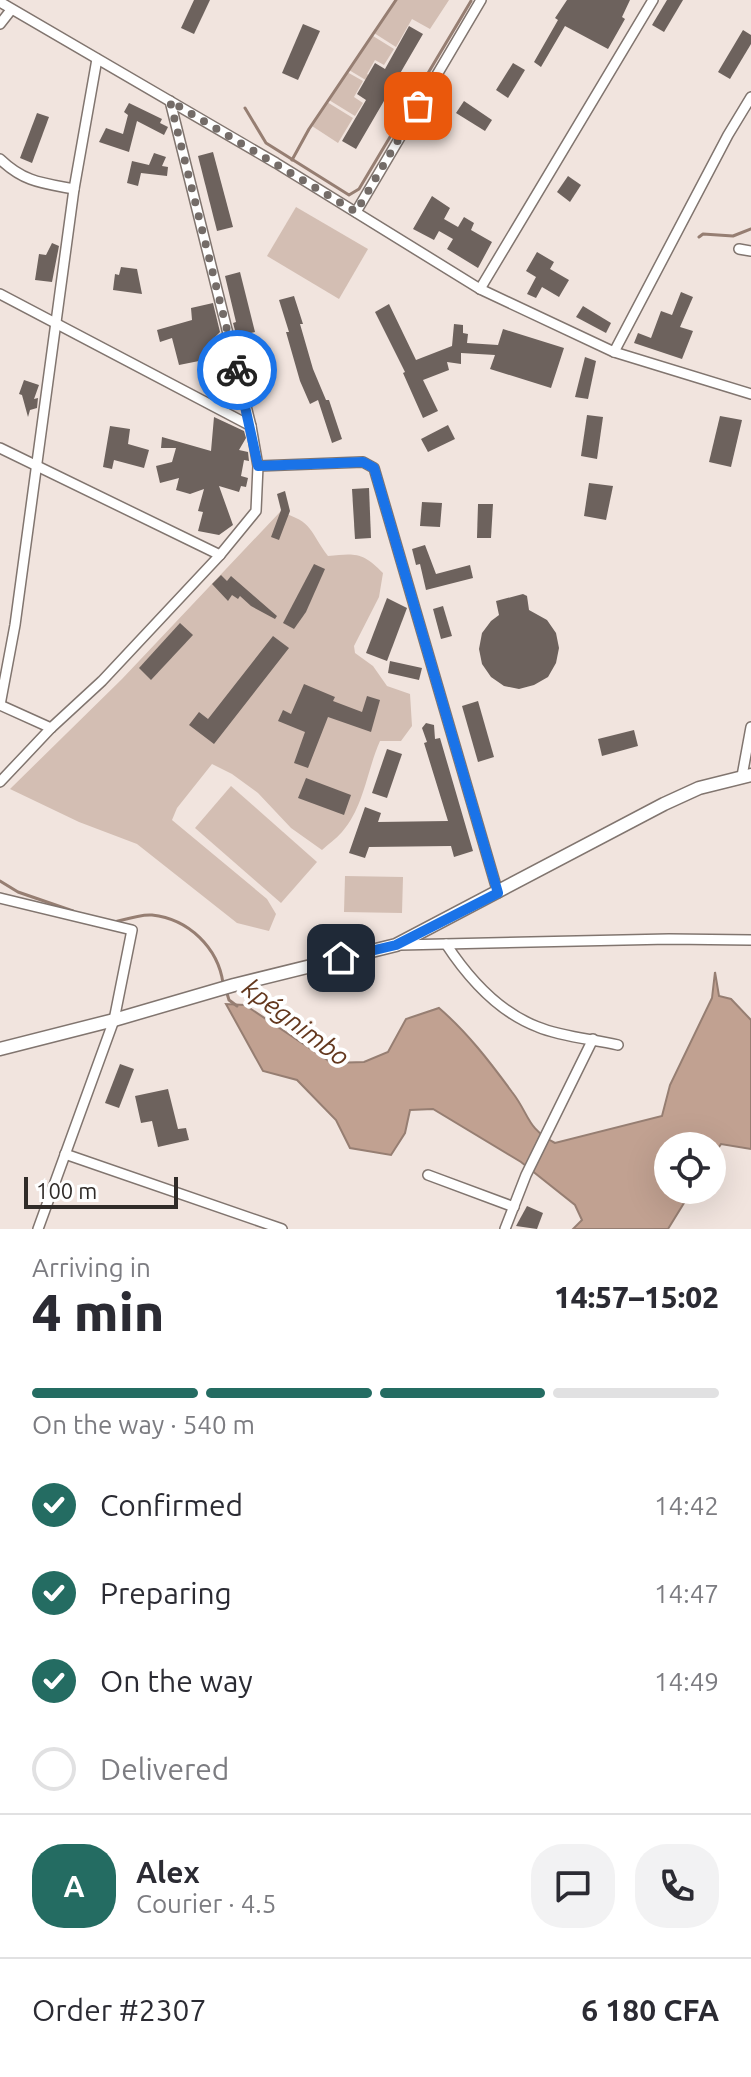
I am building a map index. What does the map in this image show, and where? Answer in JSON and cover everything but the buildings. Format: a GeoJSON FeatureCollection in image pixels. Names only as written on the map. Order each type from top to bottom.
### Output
{"type":"FeatureCollection","features":[{"type":"Feature","properties":{"kind":"main road"},"geometry":{"type":"LineString","coordinates":[[0,1049],[214,990],[396,945],[664,804],[699,788],[747,775]]}},
{"type":"Feature","properties":{"kind":"street"},"geometry":{"type":"LineString","coordinates":[[356,212],[481,0]]}},
{"type":"Feature","properties":{"kind":"street"},"geometry":{"type":"LineString","coordinates":[[480,289],[653,0]]}},
{"type":"Feature","properties":{"kind":"street"},"geometry":{"type":"LineString","coordinates":[[0,2],[356,212],[480,289],[614,352],[751,394]]}},
{"type":"Feature","properties":{"kind":"street"},"geometry":{"type":"LineString","coordinates":[[0,24],[11,10]]}},
{"type":"Feature","properties":{"kind":"street"},"geometry":{"type":"LineString","coordinates":[[51,728],[0,705],[15,625],[74,189],[97,59]]}},
{"type":"Feature","properties":{"kind":"street"},"geometry":{"type":"LineString","coordinates":[[614,352],[751,97]]}},
{"type":"Feature","properties":{"kind":"street"},"geometry":{"type":"LineString","coordinates":[[0,782],[51,728],[102,681],[220,555],[256,511],[258,466],[251,426],[170,101]]}},
{"type":"Feature","properties":{"kind":"street"},"geometry":{"type":"LineString","coordinates":[[0,159],[15,174],[74,189]]}},
{"type":"Feature","properties":{"kind":"street"},"geometry":{"type":"LineString","coordinates":[[739,249],[751,251]]}},
{"type":"Feature","properties":{"kind":"street"},"geometry":{"type":"LineString","coordinates":[[0,294],[251,426]]}},
{"type":"Feature","properties":{"kind":"street"},"geometry":{"type":"LineString","coordinates":[[0,448],[220,555]]}},
{"type":"Feature","properties":{"kind":"street"},"geometry":{"type":"LineString","coordinates":[[258,466],[363,462],[374,468],[498,893]]}},
{"type":"Feature","properties":{"kind":"street"},"geometry":{"type":"LineString","coordinates":[[747,775],[751,727]]}},
{"type":"Feature","properties":{"kind":"street"},"geometry":{"type":"LineString","coordinates":[[0,898],[132,930],[114,1020],[38,1229]]}},
{"type":"Feature","properties":{"kind":"street"},"geometry":{"type":"LineString","coordinates":[[396,945],[751,940]]}},
{"type":"Feature","properties":{"kind":"street"},"geometry":{"type":"LineString","coordinates":[[446,944],[486,994],[512,1015],[540,1028],[618,1045]]}},
{"type":"Feature","properties":{"kind":"street"},"geometry":{"type":"LineString","coordinates":[[505,1229],[526,1175],[593,1039]]}},
{"type":"Feature","properties":{"kind":"street"},"geometry":{"type":"LineString","coordinates":[[65,1154],[282,1229]]}},
{"type":"Feature","properties":{"kind":"street"},"geometry":{"type":"LineString","coordinates":[[428,1175],[514,1207]]}},
{"type":"Feature","properties":{"kind":"shaded area"},"geometry":{"type":"Polygon","coordinates":[[[397,0],[449,0],[430,29],[412,19],[396,47],[374,33],[397,0]]]}},
{"type":"Feature","properties":{"kind":"shaded area"},"geometry":{"type":"Polygon","coordinates":[[[373,36],[394,49],[384,65],[375,60],[367,74],[376,80],[374,85],[349,70],[373,36]]]}},
{"type":"Feature","properties":{"kind":"shaded area"},"geometry":{"type":"Polygon","coordinates":[[[347,72],[363,81],[354,97],[363,103],[355,116],[329,100],[347,72]]]}},
{"type":"Feature","properties":{"kind":"shaded area"},"geometry":{"type":"Polygon","coordinates":[[[327,102],[353,118],[338,143],[312,126],[327,102]]]}},
{"type":"Feature","properties":{"kind":"shaded area"},"geometry":{"type":"Polygon","coordinates":[[[296,207],[368,249],[339,299],[267,256],[296,207]]]}},
{"type":"Feature","properties":{"kind":"shaded area"},"geometry":{"type":"Polygon","coordinates":[[[280,512],[305,524],[328,556],[358,556],[370,561],[383,573],[379,597],[354,646],[355,653],[373,666],[387,686],[410,694],[412,726],[401,741],[380,741],[355,811],[342,832],[322,850],[291,828],[258,793],[212,764],[177,808],[172,820],[267,899],[276,914],[269,931],[237,923],[137,844],[79,822],[10,789],[122,679],[280,512]]]}},
{"type":"Feature","properties":{"kind":"shaded area"},"geometry":{"type":"Polygon","coordinates":[[[231,786],[317,862],[281,903],[195,828],[231,786]]]}},
{"type":"Feature","properties":{"kind":"shaded area"},"geometry":{"type":"Polygon","coordinates":[[[345,876],[403,877],[402,913],[344,912],[345,876]]]}},
{"type":"Feature","properties":{"kind":"shaded area"},"geometry":{"type":"Polygon","coordinates":[[[715,972],[719,996],[731,999],[751,1020],[751,1149],[726,1145],[726,1132],[654,1132],[654,1204],[683,1204],[668,1229],[573,1229],[582,1220],[575,1205],[521,1162],[433,1109],[410,1110],[405,1133],[391,1155],[350,1148],[336,1120],[297,1080],[263,1071],[226,1004],[245,1005],[332,1063],[364,1062],[388,1052],[406,1019],[439,1008],[487,1059],[533,1126],[555,1143],[662,1116],[670,1085],[712,998],[715,972]]]}},
{"type":"Feature","properties":{"kind":"waterway"},"geometry":{"type":"LineString","coordinates":[[292,160],[309,129],[396,0]]}},
{"type":"Feature","properties":{"kind":"waterway"},"geometry":{"type":"LineString","coordinates":[[245,108],[266,143],[349,195],[359,189],[471,1]]}},
{"type":"Feature","properties":{"kind":"waterway"},"geometry":{"type":"LineString","coordinates":[[699,237],[703,234],[733,236],[751,229]]}},
{"type":"Feature","properties":{"kind":"waterway"},"geometry":{"type":"LineString","coordinates":[[0,881],[18,892],[73,911]]}},
{"type":"Feature","properties":{"kind":"waterway"},"geometry":{"type":"LineString","coordinates":[[115,922],[148,915],[178,922],[200,937],[208,947],[223,983]]}},
{"type":"Feature","properties":{"kind":"waterway","name":"kpégnimbo"},"geometry":{"type":"LineString","coordinates":[[226,990],[229,1000],[237,1006]]}},
{"type":"Feature","properties":{"kind":"way so far"},"geometry":{"type":"LineString","coordinates":[[237,370],[170,101],[356,212],[418,106]]}},
{"type":"Feature","properties":{"kind":"route"},"geometry":{"type":"LineString","coordinates":[[237,370],[258,466],[363,462],[374,468],[498,893],[396,945],[341,958]]}}]}
